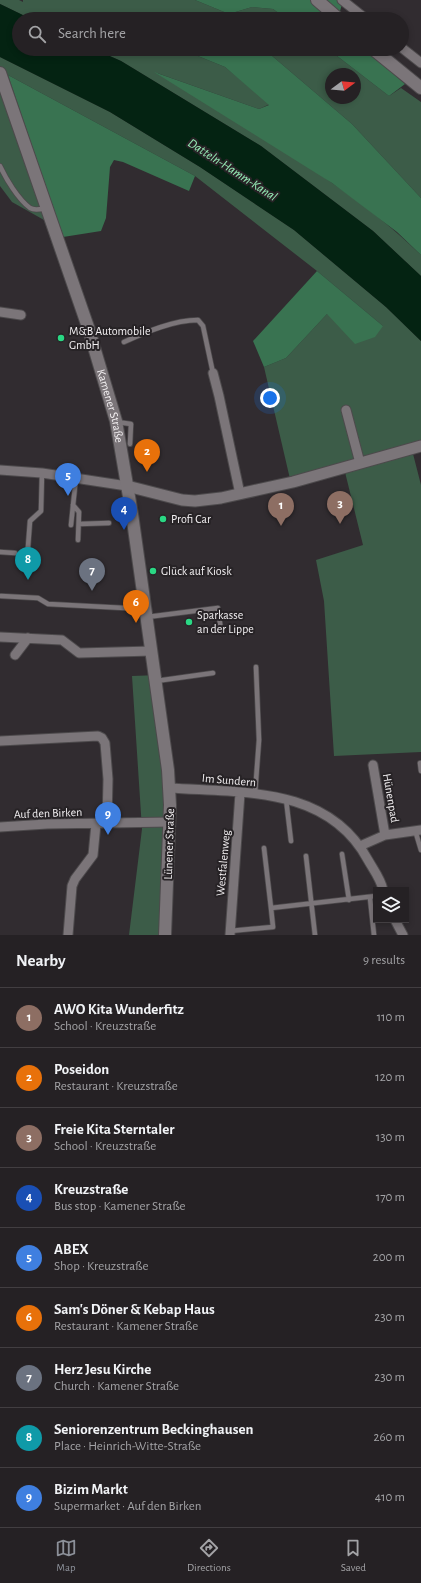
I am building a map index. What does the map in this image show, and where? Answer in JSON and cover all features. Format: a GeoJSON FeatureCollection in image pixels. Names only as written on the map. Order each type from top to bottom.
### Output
{"type":"FeatureCollection","features":[{"type":"Feature","properties":{"kind":"main road"},"geometry":{"type":"LineString","coordinates":[[317,0],[331,12]]}},
{"type":"Feature","properties":{"kind":"main road"},"geometry":{"type":"LineString","coordinates":[[382,56],[421,88]]}},
{"type":"Feature","properties":{"kind":"main road","name":"Kamener Straße"},"geometry":{"type":"LineString","coordinates":[[0,74],[96,352],[116,421],[152,651],[166,752]]}},
{"type":"Feature","properties":{"kind":"main road","name":"Lünener Straße"},"geometry":{"type":"LineString","coordinates":[[165,935],[170,822],[170,788],[166,752]]}},
{"type":"Feature","properties":{"kind":"street"},"geometry":{"type":"LineString","coordinates":[[342,0],[357,12]]}},
{"type":"Feature","properties":{"kind":"street"},"geometry":{"type":"LineString","coordinates":[[409,54],[421,63]]}},
{"type":"Feature","properties":{"kind":"street"},"geometry":{"type":"LineString","coordinates":[[0,312],[21,315]]}},
{"type":"Feature","properties":{"kind":"street"},"geometry":{"type":"LineString","coordinates":[[213,373],[220,396],[240,494]]}},
{"type":"Feature","properties":{"kind":"street"},"geometry":{"type":"LineString","coordinates":[[346,410],[360,463]]}},
{"type":"Feature","properties":{"kind":"street"},"geometry":{"type":"LineString","coordinates":[[0,470],[76,477],[127,486],[182,500],[195,501],[240,494],[421,447]]}},
{"type":"Feature","properties":{"kind":"street"},"geometry":{"type":"LineString","coordinates":[[0,637],[62,640],[79,654],[152,651]]}},
{"type":"Feature","properties":{"kind":"street"},"geometry":{"type":"LineString","coordinates":[[15,655],[28,638]]}},
{"type":"Feature","properties":{"kind":"street"},"geometry":{"type":"LineString","coordinates":[[0,741],[98,736],[102,738],[105,743],[108,779],[107,824]]}},
{"type":"Feature","properties":{"kind":"street","name":"Hünenpad"},"geometry":{"type":"LineString","coordinates":[[373,766],[385,835]]}},
{"type":"Feature","properties":{"kind":"street","name":"Im Sundern"},"geometry":{"type":"LineString","coordinates":[[170,788],[255,794],[303,803],[324,812],[346,830],[360,846],[381,887]]}},
{"type":"Feature","properties":{"kind":"street","name":"Westfalenweg"},"geometry":{"type":"LineString","coordinates":[[230,933],[240,793]]}},
{"type":"Feature","properties":{"kind":"street","name":"Auf den Birken"},"geometry":{"type":"LineString","coordinates":[[0,827],[47,824],[170,822]]}},
{"type":"Feature","properties":{"kind":"street"},"geometry":{"type":"LineString","coordinates":[[68,935],[72,886],[75,879],[93,855],[96,824]]}},
{"type":"Feature","properties":{"kind":"street","name":"Hünenpad"},"geometry":{"type":"LineString","coordinates":[[360,846],[385,835],[418,830]]}},
{"type":"Feature","properties":{"kind":"street"},"geometry":{"type":"LineString","coordinates":[[397,923],[403,935]]}},
{"type":"Feature","properties":{"kind":"lane"},"geometry":{"type":"LineString","coordinates":[[0,166],[2,172],[21,198],[31,208],[35,210],[47,208]]}},
{"type":"Feature","properties":{"kind":"lane"},"geometry":{"type":"LineString","coordinates":[[124,342],[158,329],[191,320],[198,320],[203,326],[213,373]]}},
{"type":"Feature","properties":{"kind":"lane"},"geometry":{"type":"LineString","coordinates":[[116,421],[131,424],[130,444]]}},
{"type":"Feature","properties":{"kind":"lane"},"geometry":{"type":"LineString","coordinates":[[28,547],[30,522],[41,511],[42,473]]}},
{"type":"Feature","properties":{"kind":"lane"},"geometry":{"type":"LineString","coordinates":[[71,525],[76,477]]}},
{"type":"Feature","properties":{"kind":"lane"},"geometry":{"type":"LineString","coordinates":[[73,505],[79,512],[78,540]]}},
{"type":"Feature","properties":{"kind":"lane"},"geometry":{"type":"LineString","coordinates":[[79,524],[109,523]]}},
{"type":"Feature","properties":{"kind":"lane"},"geometry":{"type":"LineString","coordinates":[[0,552],[15,553]]}},
{"type":"Feature","properties":{"kind":"lane"},"geometry":{"type":"LineString","coordinates":[[1,596],[38,598],[48,604],[146,613],[218,608],[221,631]]}},
{"type":"Feature","properties":{"kind":"lane"},"geometry":{"type":"LineString","coordinates":[[255,794],[259,740],[256,667]]}},
{"type":"Feature","properties":{"kind":"lane"},"geometry":{"type":"LineString","coordinates":[[156,681],[213,673]]}},
{"type":"Feature","properties":{"kind":"lane"},"geometry":{"type":"LineString","coordinates":[[420,763],[421,771]]}},
{"type":"Feature","properties":{"kind":"lane"},"geometry":{"type":"LineString","coordinates":[[286,799],[291,841]]}},
{"type":"Feature","properties":{"kind":"lane"},"geometry":{"type":"LineString","coordinates":[[418,830],[421,850]]}},
{"type":"Feature","properties":{"kind":"lane"},"geometry":{"type":"LineString","coordinates":[[230,933],[273,927],[264,848]]}},
{"type":"Feature","properties":{"kind":"lane"},"geometry":{"type":"LineString","coordinates":[[342,854],[349,900]]}},
{"type":"Feature","properties":{"kind":"lane"},"geometry":{"type":"LineString","coordinates":[[306,856],[315,935]]}},
{"type":"Feature","properties":{"kind":"lane"},"geometry":{"type":"LineString","coordinates":[[271,908],[373,897]]}},
{"type":"Feature","properties":{"kind":"lane"},"geometry":{"type":"LineString","coordinates":[[370,898],[374,935]]}},
{"type":"Feature","properties":{"kind":"shaded area"},"geometry":{"type":"Polygon","coordinates":[[[0,0],[19,0],[23,2],[23,0],[195,0],[224,12],[17,12],[0,4],[0,0]]]}},
{"type":"Feature","properties":{"kind":"shaded area"},"geometry":{"type":"Polygon","coordinates":[[[195,0],[343,0],[340,12],[277,12],[273,9],[252,7],[236,12],[224,12],[195,0]]]}},
{"type":"Feature","properties":{"kind":"shaded area"},"geometry":{"type":"Polygon","coordinates":[[[252,7],[273,9],[277,12],[236,12],[252,7]]]}},
{"type":"Feature","properties":{"kind":"shaded area"},"geometry":{"type":"Polygon","coordinates":[[[110,56],[198,56],[225,67],[270,104],[259,109],[157,73],[294,157],[360,203],[421,255],[421,276],[373,231],[261,146],[121,61],[110,56]]]}},
{"type":"Feature","properties":{"kind":"shaded area"},"geometry":{"type":"Polygon","coordinates":[[[198,56],[272,56],[325,101],[325,104],[329,104],[352,124],[421,198],[421,255],[397,232],[332,183],[154,72],[259,109],[269,105],[225,67],[198,56]]]}},
{"type":"Feature","properties":{"kind":"shaded area"},"geometry":{"type":"Polygon","coordinates":[[[272,56],[337,56],[353,68],[325,68],[325,101],[272,56]]]}},
{"type":"Feature","properties":{"kind":"shaded area"},"geometry":{"type":"Polygon","coordinates":[[[337,56],[373,56],[405,84],[389,96],[361,74],[361,68],[353,68],[337,56]]]}},
{"type":"Feature","properties":{"kind":"shaded area"},"geometry":{"type":"Polygon","coordinates":[[[0,57],[110,112],[200,167],[294,230],[386,307],[421,341],[421,443],[411,446],[421,485],[421,752],[334,756],[324,601],[316,560],[363,545],[343,464],[290,479],[264,367],[286,358],[327,314],[383,326],[317,271],[195,176],[8,75],[63,237],[51,240],[44,220],[12,202],[0,186],[0,57]]]}},
{"type":"Feature","properties":{"kind":"shaded area"},"geometry":{"type":"Polygon","coordinates":[[[361,74],[389,96],[401,88],[421,102],[421,198],[352,124],[329,104],[361,104],[361,74]]]}},
{"type":"Feature","properties":{"kind":"shaded area"},"geometry":{"type":"Polygon","coordinates":[[[8,75],[195,176],[189,191],[123,162],[114,160],[110,167],[106,218],[101,231],[63,237],[8,75]]]}},
{"type":"Feature","properties":{"kind":"shaded area"},"geometry":{"type":"Polygon","coordinates":[[[317,271],[383,326],[375,337],[355,344],[327,314],[286,358],[264,367],[253,341],[317,271]]]}},
{"type":"Feature","properties":{"kind":"shaded area"},"geometry":{"type":"Polygon","coordinates":[[[159,675],[171,778],[167,935],[129,935],[142,829],[132,676],[159,675]]]}},
{"type":"Feature","properties":{"kind":"water","name":"Datteln-Hamm-Kanal"},"geometry":{"type":"Polygon","coordinates":[[[0,4],[17,12],[12,12],[12,56],[110,56],[121,61],[261,146],[373,231],[421,276],[421,341],[386,307],[294,230],[200,167],[110,112],[0,57],[0,4]]]}},
{"type":"Feature","properties":{"kind":"place","name":"M&B Automobile GmbH"},"geometry":{"type":"Point","coordinates":[61,338]}},
{"type":"Feature","properties":{"kind":"place","name":"Poseidon"},"geometry":{"type":"Point","coordinates":[147,472]}},
{"type":"Feature","properties":{"kind":"place","name":"ABEX"},"geometry":{"type":"Point","coordinates":[68,496]}},
{"type":"Feature","properties":{"kind":"place","name":"Profi Car"},"geometry":{"type":"Point","coordinates":[163,519]}},
{"type":"Feature","properties":{"kind":"place","name":"Freie Kita Sterntaler"},"geometry":{"type":"Point","coordinates":[340,524]}},
{"type":"Feature","properties":{"kind":"place","name":"AWO Kita Wunderfitz"},"geometry":{"type":"Point","coordinates":[281,526]}},
{"type":"Feature","properties":{"kind":"place","name":"Kreuzstraße"},"geometry":{"type":"Point","coordinates":[124,530]}},
{"type":"Feature","properties":{"kind":"place","name":"Glück auf Kiosk"},"geometry":{"type":"Point","coordinates":[153,571]}},
{"type":"Feature","properties":{"kind":"place","name":"Seniorenzentrum Beckinghausen"},"geometry":{"type":"Point","coordinates":[28,580]}},
{"type":"Feature","properties":{"kind":"place","name":"Herz Jesu Kirche"},"geometry":{"type":"Point","coordinates":[92,591]}},
{"type":"Feature","properties":{"kind":"place","name":"Sparkasse an der Lippe"},"geometry":{"type":"Point","coordinates":[189,622]}},
{"type":"Feature","properties":{"kind":"place","name":"Sam's Döner & Kebap Haus"},"geometry":{"type":"Point","coordinates":[136,623]}},
{"type":"Feature","properties":{"kind":"place","name":"Bizim Markt"},"geometry":{"type":"Point","coordinates":[108,835]}}]}
